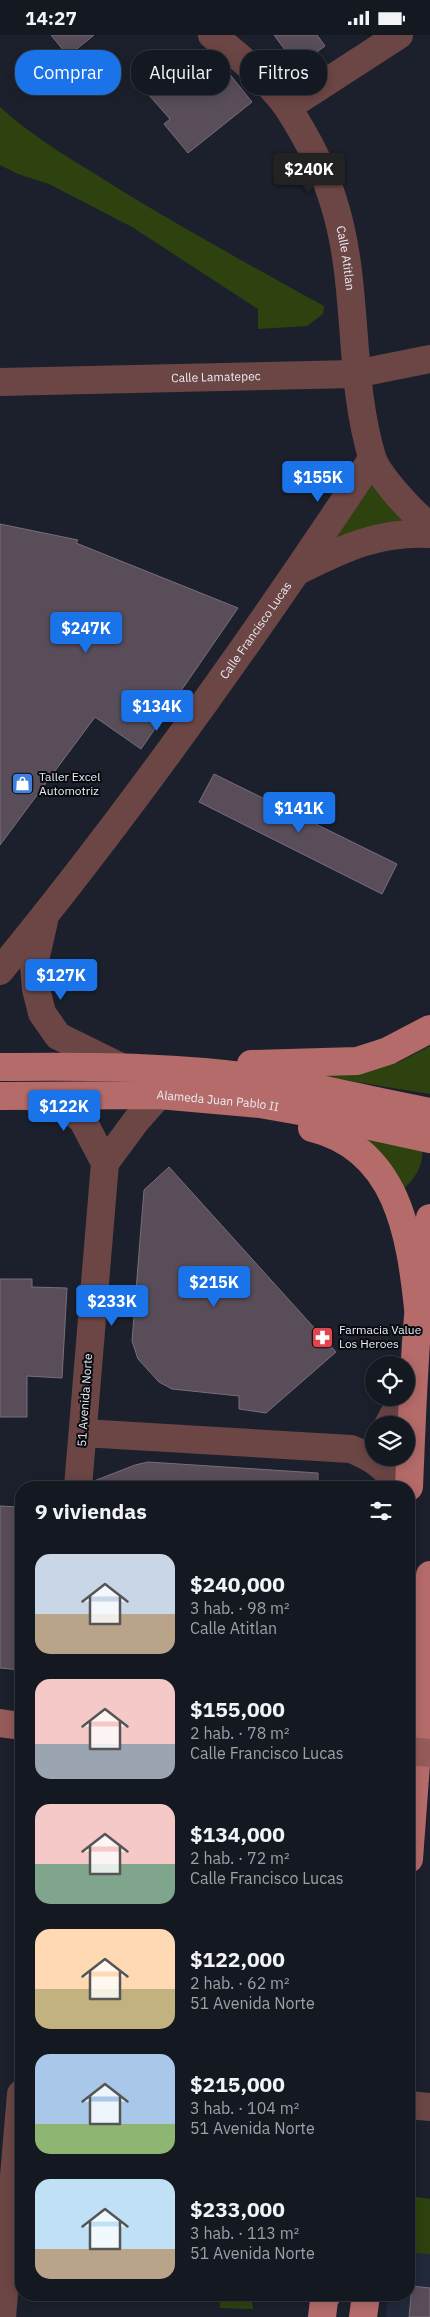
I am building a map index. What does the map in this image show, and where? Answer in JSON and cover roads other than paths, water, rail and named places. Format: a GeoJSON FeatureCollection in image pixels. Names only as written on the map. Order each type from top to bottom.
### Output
{"type":"FeatureCollection","features":[{"type":"Feature","properties":{"kind":"main road"},"geometry":{"type":"LineString","coordinates":[[0,1067],[357,1061],[388,1051],[430,1029]]}},
{"type":"Feature","properties":{"kind":"main road"},"geometry":{"type":"LineString","coordinates":[[119,1066],[284,1082],[430,1112]]}},
{"type":"Feature","properties":{"kind":"main road"},"geometry":{"type":"LineString","coordinates":[[159,1095],[333,1133],[356,1146],[376,1166],[396,1202],[406,1229],[414,1266],[418,1308]]}},
{"type":"Feature","properties":{"kind":"main road","name":"Alameda Juan Pablo II"},"geometry":{"type":"LineString","coordinates":[[0,1096],[159,1095],[260,1104],[430,1139]]}},
{"type":"Feature","properties":{"kind":"main road"},"geometry":{"type":"LineString","coordinates":[[408,1481],[418,1308],[422,1262],[430,1218]]}},
{"type":"Feature","properties":{"kind":"main road"},"geometry":{"type":"LineString","coordinates":[[415,1799],[426,1710],[430,1575]]}},
{"type":"Feature","properties":{"kind":"main road"},"geometry":{"type":"LineString","coordinates":[[322,2317],[324,2301]]}},
{"type":"Feature","properties":{"kind":"main road"},"geometry":{"type":"LineString","coordinates":[[339,2317],[340,2301]]}},
{"type":"Feature","properties":{"kind":"main road"},"geometry":{"type":"LineString","coordinates":[[364,2317],[365,2301]]}},
{"type":"Feature","properties":{"kind":"street","name":"Calle Atitlan"},"geometry":{"type":"LineString","coordinates":[[212,35],[258,75],[288,107],[322,169],[340,225],[350,280],[356,374]]}},
{"type":"Feature","properties":{"kind":"street"},"geometry":{"type":"LineString","coordinates":[[288,107],[399,35]]}},
{"type":"Feature","properties":{"kind":"street","name":"Calle Lamatepec"},"geometry":{"type":"LineString","coordinates":[[0,382],[356,374],[430,359]]}},
{"type":"Feature","properties":{"kind":"street"},"geometry":{"type":"LineString","coordinates":[[356,374],[372,459],[409,508],[430,525]]}},
{"type":"Feature","properties":{"kind":"street","name":"Calle Francisco Lucas"},"geometry":{"type":"LineString","coordinates":[[0,971],[46,915],[234,665],[372,459]]}},
{"type":"Feature","properties":{"kind":"street"},"geometry":{"type":"LineString","coordinates":[[299,570],[356,543],[401,535],[430,534]]}},
{"type":"Feature","properties":{"kind":"street","name":"Calle Francisco Lucas"},"geometry":{"type":"LineString","coordinates":[[46,915],[34,965],[36,989],[42,1013],[58,1036],[119,1066]]}},
{"type":"Feature","properties":{"kind":"street"},"geometry":{"type":"LineString","coordinates":[[29,1097],[72,1111],[78,1116],[83,1121],[105,1163],[136,1121],[159,1095]]}},
{"type":"Feature","properties":{"kind":"street","name":"51 Avenida Norte"},"geometry":{"type":"LineString","coordinates":[[79,1481],[105,1163]]}},
{"type":"Feature","properties":{"kind":"street"},"geometry":{"type":"LineString","coordinates":[[83,1433],[362,1444],[369,1457],[383,1467],[393,1481]]}},
{"type":"Feature","properties":{"kind":"street"},"geometry":{"type":"LineString","coordinates":[[0,1707],[15,1708]]}},
{"type":"Feature","properties":{"kind":"street"},"geometry":{"type":"LineString","coordinates":[[0,1723],[15,1725]]}},
{"type":"Feature","properties":{"kind":"street"},"geometry":{"type":"LineString","coordinates":[[415,1752],[430,1753]]}},
{"type":"Feature","properties":{"kind":"street"},"geometry":{"type":"LineString","coordinates":[[415,1822],[430,1783]]}},
{"type":"Feature","properties":{"kind":"street"},"geometry":{"type":"LineString","coordinates":[[415,2106],[430,2107]]}},
{"type":"Feature","properties":{"kind":"street"},"geometry":{"type":"LineString","coordinates":[[2,2317],[15,2164]]}},
{"type":"Feature","properties":{"kind":"place","name":"Taller Excel Automotriz"},"geometry":{"type":"Point","coordinates":[23,784]}},
{"type":"Feature","properties":{"kind":"place","name":"Farmacia Value Los Heroes"},"geometry":{"type":"Point","coordinates":[323,1337]}}]}
